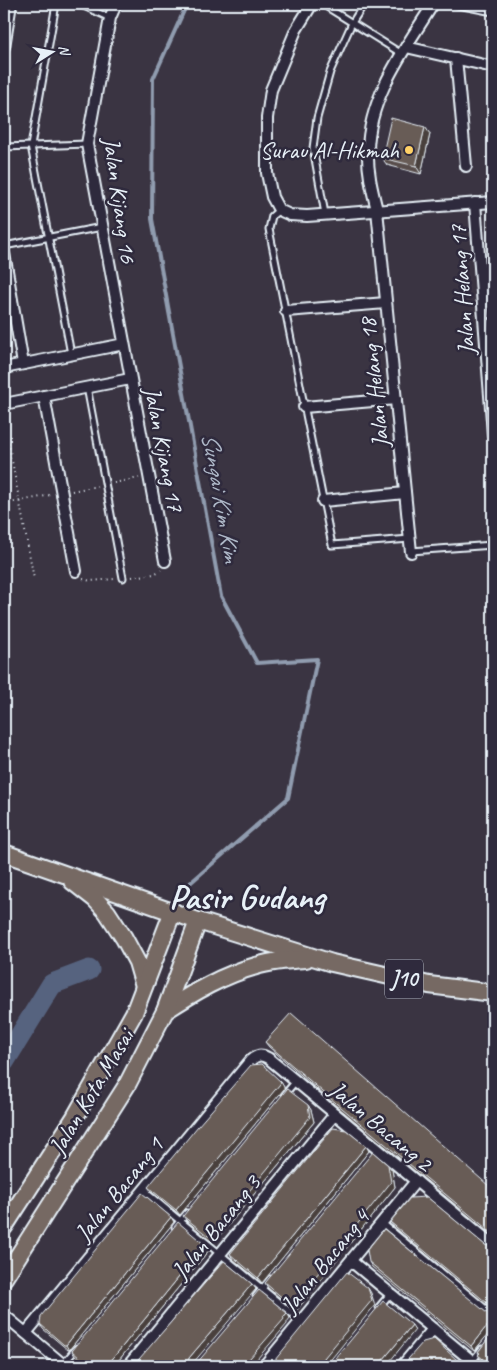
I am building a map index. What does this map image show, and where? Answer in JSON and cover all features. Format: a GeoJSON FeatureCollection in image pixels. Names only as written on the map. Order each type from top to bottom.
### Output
{"type":"FeatureCollection","features":[{"type":"Feature","properties":{"kind":"main road","name":"J10"},"geometry":{"type":"LineString","coordinates":[[4,853],[198,921],[332,963],[429,985],[493,993]]}},
{"type":"Feature","properties":{"kind":"main road"},"geometry":{"type":"LineString","coordinates":[[62,872],[95,899],[107,912],[137,962],[144,986]]}},
{"type":"Feature","properties":{"kind":"main road","name":"Jalan Kota Masai"},"geometry":{"type":"LineString","coordinates":[[4,1227],[75,1117],[134,1013],[173,911]]}},
{"type":"Feature","properties":{"kind":"main road","name":"Jalan Kota Masai"},"geometry":{"type":"LineString","coordinates":[[4,1278],[127,1085],[166,1010],[198,921]]}},
{"type":"Feature","properties":{"kind":"main road"},"geometry":{"type":"LineString","coordinates":[[166,1010],[190,995],[237,972],[257,965],[316,958]]}},
{"type":"Feature","properties":{"kind":"street"},"geometry":{"type":"LineString","coordinates":[[4,47],[11,4]]}},
{"type":"Feature","properties":{"kind":"street","name":"Jalan Kijang 16"},"geometry":{"type":"LineString","coordinates":[[116,4],[110,18],[87,144],[124,344]]}},
{"type":"Feature","properties":{"kind":"street"},"geometry":{"type":"LineString","coordinates":[[312,4],[296,30],[271,90],[267,118],[267,173],[272,197],[278,210],[290,215],[307,216],[493,202]]}},
{"type":"Feature","properties":{"kind":"street","name":"Jalan Helang 18"},"geometry":{"type":"LineString","coordinates":[[411,552],[377,210],[369,175],[368,149],[372,119],[385,83],[433,4]]}},
{"type":"Feature","properties":{"kind":"street"},"geometry":{"type":"LineString","coordinates":[[404,51],[456,58],[493,67]]}},
{"type":"Feature","properties":{"kind":"street"},"geometry":{"type":"LineString","coordinates":[[456,58],[466,166]]}},
{"type":"Feature","properties":{"kind":"street","name":"Jalan Helang 17"},"geometry":{"type":"LineString","coordinates":[[475,203],[491,374],[493,434]]}},
{"type":"Feature","properties":{"kind":"street"},"geometry":{"type":"LineString","coordinates":[[4,253],[23,364]]}},
{"type":"Feature","properties":{"kind":"street"},"geometry":{"type":"LineString","coordinates":[[482,290],[493,289]]}},
{"type":"Feature","properties":{"kind":"street"},"geometry":{"type":"LineString","coordinates":[[286,311],[386,303]]}},
{"type":"Feature","properties":{"kind":"street"},"geometry":{"type":"LineString","coordinates":[[4,368],[124,344]]}},
{"type":"Feature","properties":{"kind":"street","name":"Jalan Kijang 17"},"geometry":{"type":"LineString","coordinates":[[124,344],[165,561]]}},
{"type":"Feature","properties":{"kind":"street"},"geometry":{"type":"LineString","coordinates":[[4,404],[130,379]]}},
{"type":"Feature","properties":{"kind":"street"},"geometry":{"type":"LineString","coordinates":[[44,396],[76,571]]}},
{"type":"Feature","properties":{"kind":"street"},"geometry":{"type":"LineString","coordinates":[[304,407],[396,399]]}},
{"type":"Feature","properties":{"kind":"street"},"geometry":{"type":"LineString","coordinates":[[323,501],[405,493]]}},
{"type":"Feature","properties":{"kind":"street","name":"Jalan Bacang 2"},"geometry":{"type":"LineString","coordinates":[[242,1070],[254,1057],[264,1056],[335,1114],[374,1152],[416,1181],[493,1246]]}},
{"type":"Feature","properties":{"kind":"street","name":"Jalan Bacang 1"},"geometry":{"type":"LineString","coordinates":[[26,1333],[242,1070]]}},
{"type":"Feature","properties":{"kind":"street","name":"Jalan Bacang 3"},"geometry":{"type":"LineString","coordinates":[[128,1366],[335,1114]]}},
{"type":"Feature","properties":{"kind":"street","name":"Jalan Bacang 4"},"geometry":{"type":"LineString","coordinates":[[264,1366],[416,1181]]}},
{"type":"Feature","properties":{"kind":"street"},"geometry":{"type":"LineString","coordinates":[[351,1261],[472,1365]]}},
{"type":"Feature","properties":{"kind":"street"},"geometry":{"type":"LineString","coordinates":[[4,1315],[64,1365]]}},
{"type":"Feature","properties":{"kind":"street"},"geometry":{"type":"LineString","coordinates":[[402,1366],[432,1329]]}},
{"type":"Feature","properties":{"kind":"lane"},"geometry":{"type":"LineString","coordinates":[[56,4],[31,146],[71,355]]}},
{"type":"Feature","properties":{"kind":"lane"},"geometry":{"type":"LineString","coordinates":[[79,4],[110,18]]}},
{"type":"Feature","properties":{"kind":"lane"},"geometry":{"type":"LineString","coordinates":[[322,4],[352,23],[404,51]]}},
{"type":"Feature","properties":{"kind":"lane"},"geometry":{"type":"LineString","coordinates":[[325,215],[313,148],[317,118],[330,72],[352,23],[364,4]]}},
{"type":"Feature","properties":{"kind":"lane"},"geometry":{"type":"LineString","coordinates":[[453,4],[493,12]]}},
{"type":"Feature","properties":{"kind":"lane"},"geometry":{"type":"LineString","coordinates":[[4,147],[87,144]]}},
{"type":"Feature","properties":{"kind":"lane"},"geometry":{"type":"LineString","coordinates":[[278,210],[272,216],[269,229],[332,545],[410,539]]}},
{"type":"Feature","properties":{"kind":"lane"},"geometry":{"type":"LineString","coordinates":[[4,246],[102,227]]}},
{"type":"Feature","properties":{"kind":"lane"},"geometry":{"type":"LineString","coordinates":[[87,387],[123,578]]}},
{"type":"Feature","properties":{"kind":"lane"},"geometry":{"type":"LineString","coordinates":[[411,552],[493,545]]}},
{"type":"Feature","properties":{"kind":"lane"},"geometry":{"type":"LineString","coordinates":[[284,1096],[296,1081]]}},
{"type":"Feature","properties":{"kind":"lane"},"geometry":{"type":"LineString","coordinates":[[144,1190],[301,1321]]}},
{"type":"Feature","properties":{"kind":"lane"},"geometry":{"type":"LineString","coordinates":[[174,1229],[193,1206]]}},
{"type":"Feature","properties":{"kind":"lane"},"geometry":{"type":"LineString","coordinates":[[382,1223],[493,1315]]}},
{"type":"Feature","properties":{"kind":"lane"},"geometry":{"type":"LineString","coordinates":[[250,1303],[274,1274]]}},
{"type":"Feature","properties":{"kind":"lane"},"geometry":{"type":"LineString","coordinates":[[372,1315],[390,1294]]}},
{"type":"Feature","properties":{"kind":"lane"},"geometry":{"type":"LineString","coordinates":[[64,1365],[82,1342]]}},
{"type":"Feature","properties":{"kind":"lane"},"geometry":{"type":"LineString","coordinates":[[472,1365],[488,1342]]}},
{"type":"Feature","properties":{"kind":"path"},"geometry":{"type":"LineString","coordinates":[[4,418],[34,578]]}},
{"type":"Feature","properties":{"kind":"path"},"geometry":{"type":"LineString","coordinates":[[4,504],[149,476]]}},
{"type":"Feature","properties":{"kind":"building","name":"Surau Al-Hikmah"},"geometry":{"type":"Polygon","coordinates":[[[391,118],[425,127],[416,166],[382,158],[391,118]]]}},
{"type":"Feature","properties":{"kind":"building"},"geometry":{"type":"Polygon","coordinates":[[[291,1013],[489,1186],[493,1192],[493,1234],[265,1042],[291,1013]]]}},
{"type":"Feature","properties":{"kind":"building"},"geometry":{"type":"Polygon","coordinates":[[[262,1064],[281,1082],[280,1084],[176,1210],[148,1187],[251,1065],[262,1064]]]}},
{"type":"Feature","properties":{"kind":"building"},"geometry":{"type":"Polygon","coordinates":[[[287,1089],[308,1105],[310,1117],[213,1235],[208,1236],[183,1216],[287,1089]]]}},
{"type":"Feature","properties":{"kind":"building"},"geometry":{"type":"Polygon","coordinates":[[[333,1128],[346,1130],[366,1146],[258,1278],[230,1254],[333,1128]]]}},
{"type":"Feature","properties":{"kind":"building"},"geometry":{"type":"Polygon","coordinates":[[[373,1152],[388,1165],[391,1182],[292,1306],[265,1283],[373,1152]]]}},
{"type":"Feature","properties":{"kind":"building"},"geometry":{"type":"Polygon","coordinates":[[[142,1193],[171,1217],[66,1345],[64,1345],[40,1324],[41,1316],[142,1193]]]}},
{"type":"Feature","properties":{"kind":"building"},"geometry":{"type":"Polygon","coordinates":[[[427,1197],[485,1245],[491,1247],[493,1245],[493,1308],[390,1222],[410,1198],[427,1197]]]}},
{"type":"Feature","properties":{"kind":"building"},"geometry":{"type":"Polygon","coordinates":[[[178,1222],[205,1245],[109,1363],[105,1366],[89,1366],[72,1351],[178,1222]]]}},
{"type":"Feature","properties":{"kind":"building"},"geometry":{"type":"Polygon","coordinates":[[[384,1229],[487,1313],[491,1314],[493,1312],[493,1327],[486,1327],[471,1346],[369,1262],[367,1250],[384,1229]]]}},
{"type":"Feature","properties":{"kind":"building"},"geometry":{"type":"Polygon","coordinates":[[[224,1261],[252,1284],[189,1358],[188,1362],[190,1365],[196,1364],[259,1290],[287,1313],[283,1317],[284,1319],[243,1366],[133,1366],[224,1261]]]}},
{"type":"Feature","properties":{"kind":"building"},"geometry":{"type":"Polygon","coordinates":[[[347,1272],[368,1288],[372,1300],[324,1358],[324,1364],[331,1364],[383,1301],[412,1325],[378,1366],[270,1366],[347,1272]]]}},
{"type":"Feature","properties":{"kind":"building"},"geometry":{"type":"Polygon","coordinates":[[[493,1332],[492,1366],[478,1355],[480,1353],[478,1352],[493,1332]]]}},
{"type":"Feature","properties":{"kind":"building"},"geometry":{"type":"Polygon","coordinates":[[[434,1339],[457,1360],[452,1366],[402,1366],[423,1342],[434,1339]]]}},
{"type":"Feature","properties":{"kind":"waterway","name":"Sungai Kim Kim"},"geometry":{"type":"LineString","coordinates":[[187,4],[153,79],[152,219],[221,596],[257,663],[317,659],[288,798],[189,884]]}},
{"type":"Feature","properties":{"kind":"waterway"},"geometry":{"type":"LineString","coordinates":[[4,1062],[52,984],[89,970]]}},
{"type":"Feature","properties":{"kind":"place","name":"Surau Al-Hikmah"},"geometry":{"type":"Point","coordinates":[409,150]}},
{"type":"Feature","properties":{"kind":"district","name":"Pasir Gudang"},"geometry":{"type":"Point","coordinates":[247,896]}}]}
